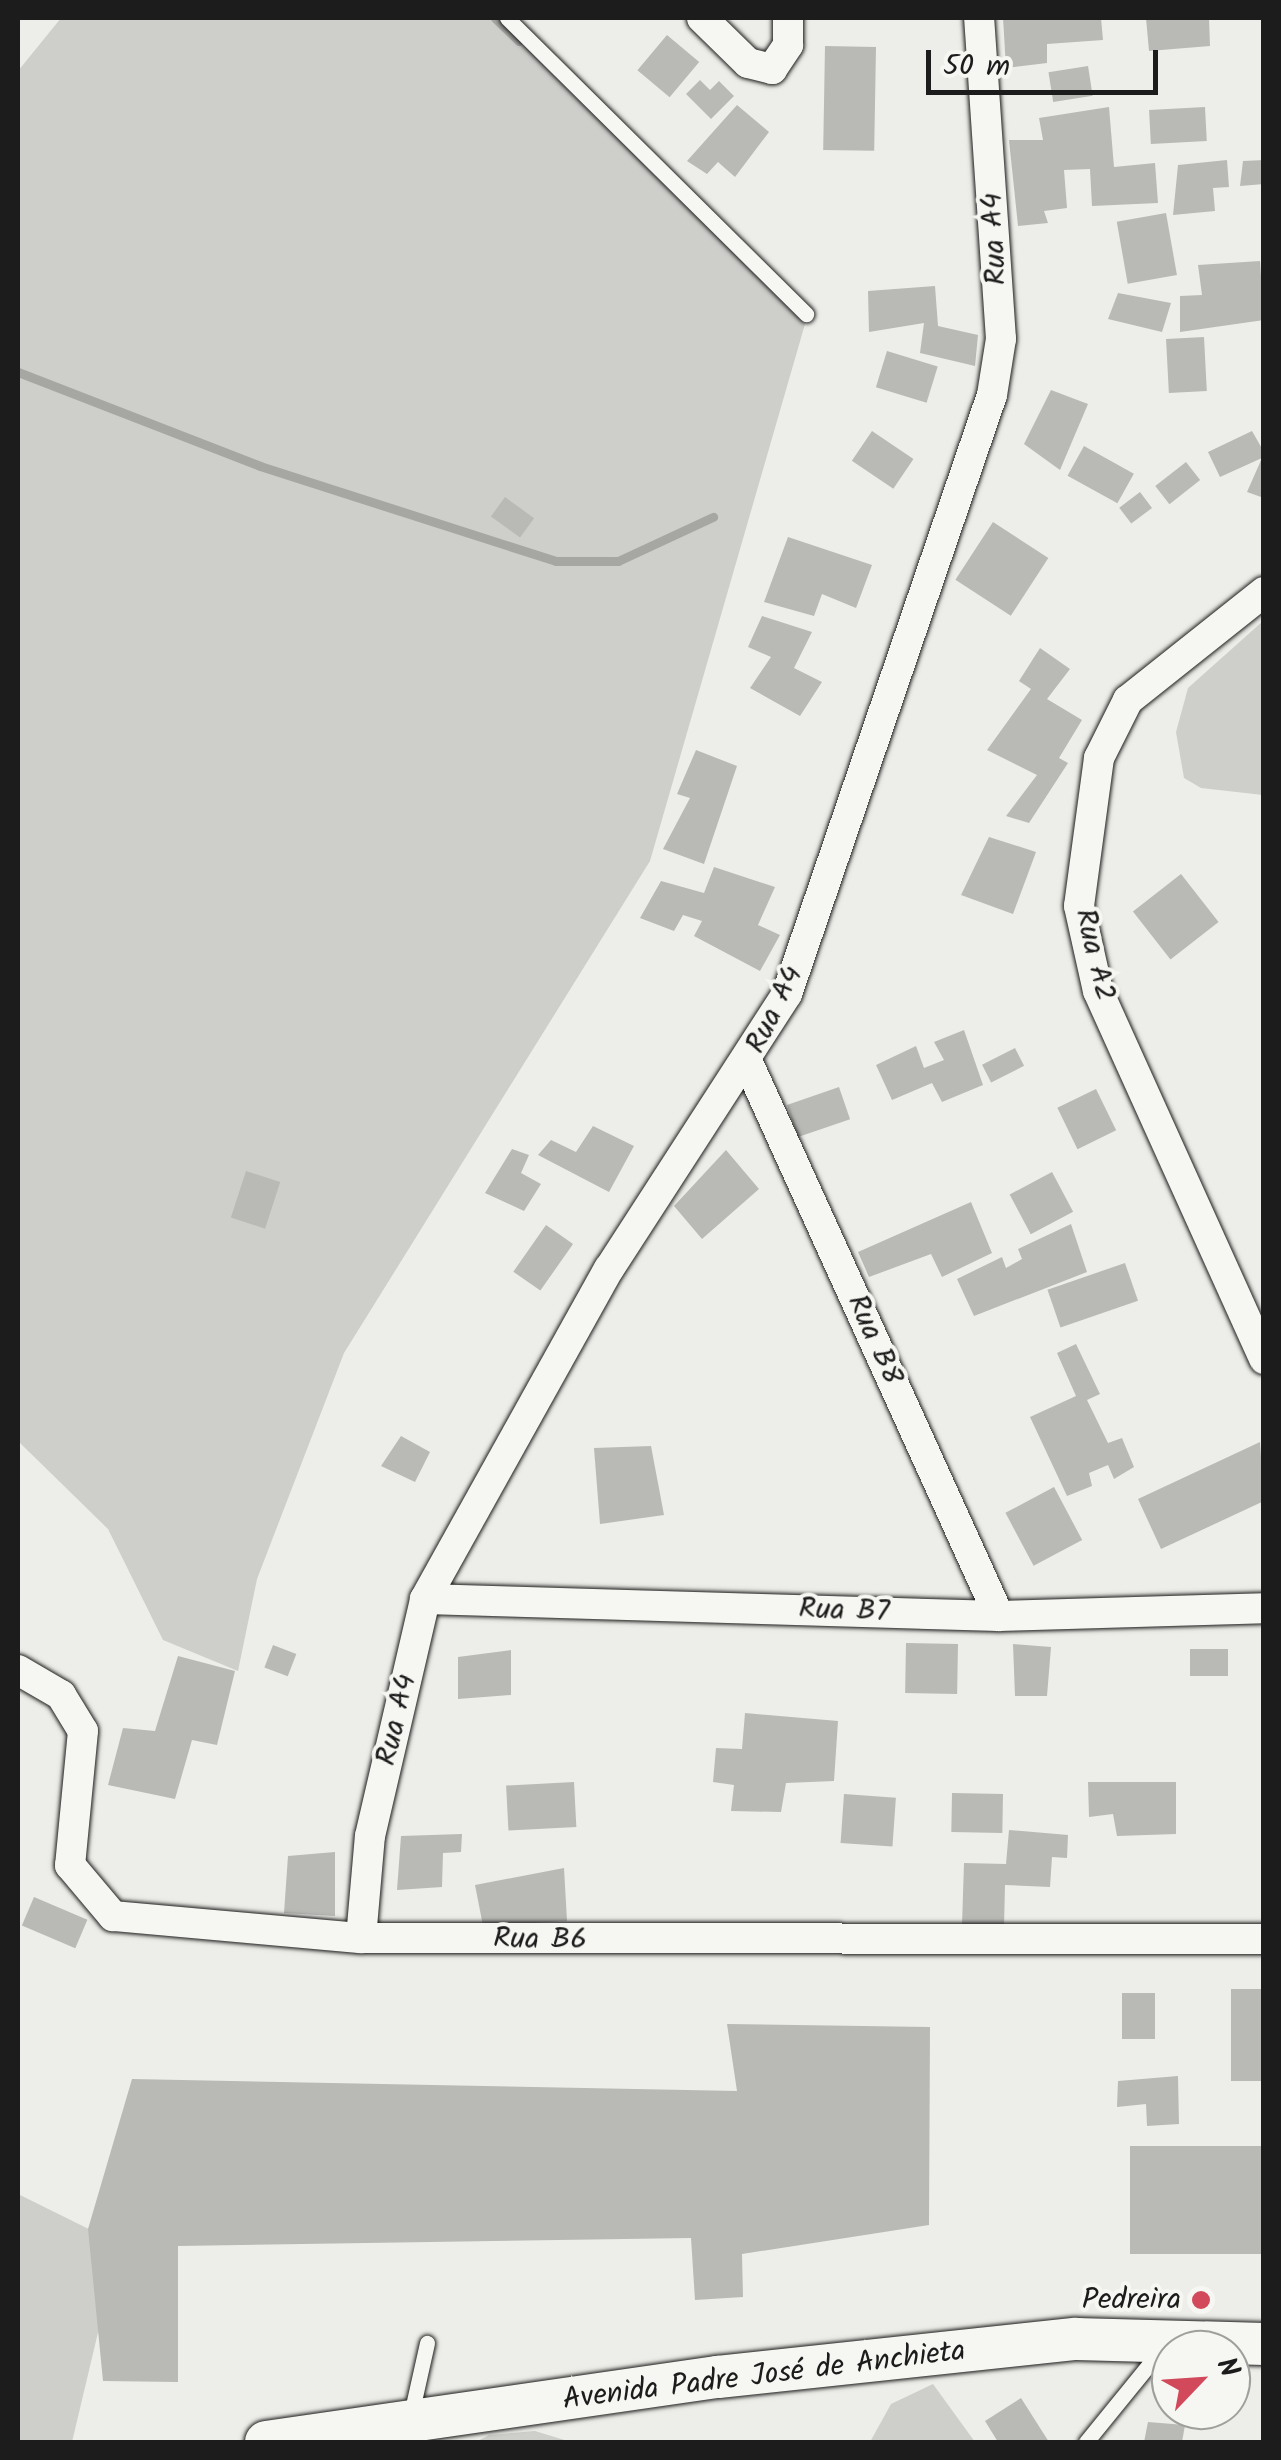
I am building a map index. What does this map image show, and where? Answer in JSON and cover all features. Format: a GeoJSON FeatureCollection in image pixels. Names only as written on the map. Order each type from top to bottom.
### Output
{"type":"FeatureCollection","features":[{"type":"Feature","properties":{"kind":"main road","name":"Avenida Padre José de Anchieta"},"geometry":{"type":"LineString","coordinates":[[266,2442],[718,2377],[1076,2339],[1151,2339]]}},
{"type":"Feature","properties":{"kind":"street"},"geometry":{"type":"LineString","coordinates":[[702,18],[759,69],[781,62],[788,18]]}},
{"type":"Feature","properties":{"kind":"street","name":"Rua A4"},"geometry":{"type":"LineString","coordinates":[[361,1938],[370,1836],[425,1599],[609,1269],[749,1065],[788,994],[992,395],[1001,339],[978,18]]}},
{"type":"Feature","properties":{"kind":"street","name":"Rua A2"},"geometry":{"type":"LineString","coordinates":[[1263,591],[1128,700],[1099,758],[1079,906],[1098,991],[1264,1358]]}},
{"type":"Feature","properties":{"kind":"street","name":"Rua B8"},"geometry":{"type":"LineString","coordinates":[[749,1065],[999,1616]]}},
{"type":"Feature","properties":{"kind":"street","name":"Rua B7"},"geometry":{"type":"LineString","coordinates":[[425,1599],[999,1616],[1264,1608]]}},
{"type":"Feature","properties":{"kind":"street","name":"Rua B6"},"geometry":{"type":"LineString","coordinates":[[18,1670],[60,1694],[83,1731],[70,1865],[113,1916],[361,1938],[1264,1939]]}},
{"type":"Feature","properties":{"kind":"lane"},"geometry":{"type":"LineString","coordinates":[[508,18],[806,314]]}},
{"type":"Feature","properties":{"kind":"lane"},"geometry":{"type":"LineString","coordinates":[[409,2423],[426,2343]]}},
{"type":"Feature","properties":{"kind":"lane"},"geometry":{"type":"LineString","coordinates":[[1086,2442],[1151,2361]]}},
{"type":"Feature","properties":{"kind":"shaded area"},"geometry":{"type":"Polygon","coordinates":[[[61,18],[512,18],[805,324],[650,861],[344,1353],[257,1579],[238,1671],[163,1640],[108,1529],[18,1441],[18,71],[61,18]]]}},
{"type":"Feature","properties":{"kind":"shaded area"},"geometry":{"type":"Polygon","coordinates":[[[1263,621],[1263,795],[1201,788],[1184,778],[1176,732],[1188,688],[1263,621]]]}},
{"type":"Feature","properties":{"kind":"shaded area"},"geometry":{"type":"Polygon","coordinates":[[[18,2194],[119,2244],[72,2442],[18,2442],[18,2194]]]}},
{"type":"Feature","properties":{"kind":"shaded area"},"geometry":{"type":"Polygon","coordinates":[[[933,2384],[975,2442],[870,2442],[891,2404],[933,2384]]]}},
{"type":"Feature","properties":{"kind":"shaded area"},"geometry":{"type":"Polygon","coordinates":[[[535,2431],[571,2442],[476,2442],[489,2435],[535,2431]]]}},
{"type":"Feature","properties":{"kind":"building"},"geometry":{"type":"Polygon","coordinates":[[[1003,18],[1101,18],[1103,40],[1047,44],[1047,63],[1006,68],[1003,18]]]}},
{"type":"Feature","properties":{"kind":"building"},"geometry":{"type":"Polygon","coordinates":[[[1146,18],[1209,18],[1210,46],[1149,51],[1146,18]]]}},
{"type":"Feature","properties":{"kind":"building"},"geometry":{"type":"Polygon","coordinates":[[[667,35],[699,62],[670,97],[637,70],[667,35]]]}},
{"type":"Feature","properties":{"kind":"building"},"geometry":{"type":"Polygon","coordinates":[[[825,46],[876,47],[874,151],[823,150],[825,46]]]}},
{"type":"Feature","properties":{"kind":"building"},"geometry":{"type":"Polygon","coordinates":[[[1088,66],[1093,96],[1053,102],[1048,72],[1088,66]]]}},
{"type":"Feature","properties":{"kind":"building"},"geometry":{"type":"Polygon","coordinates":[[[700,80],[710,90],[719,81],[734,96],[711,119],[686,94],[700,80]]]}},
{"type":"Feature","properties":{"kind":"building"},"geometry":{"type":"Polygon","coordinates":[[[737,105],[769,132],[735,177],[718,162],[707,174],[687,161],[737,105]]]}},
{"type":"Feature","properties":{"kind":"building"},"geometry":{"type":"Polygon","coordinates":[[[1109,107],[1114,167],[1155,163],[1158,203],[1092,206],[1090,169],[1064,170],[1067,208],[1044,211],[1048,223],[1018,226],[1009,140],[1043,140],[1039,118],[1109,107]]]}},
{"type":"Feature","properties":{"kind":"building"},"geometry":{"type":"Polygon","coordinates":[[[1205,107],[1207,141],[1151,144],[1149,110],[1205,107]]]}},
{"type":"Feature","properties":{"kind":"building"},"geometry":{"type":"Polygon","coordinates":[[[1227,160],[1229,187],[1213,188],[1215,211],[1173,215],[1178,165],[1227,160]]]}},
{"type":"Feature","properties":{"kind":"building"},"geometry":{"type":"Polygon","coordinates":[[[1264,160],[1264,184],[1240,186],[1243,161],[1264,160]]]}},
{"type":"Feature","properties":{"kind":"building"},"geometry":{"type":"Polygon","coordinates":[[[1166,213],[1177,275],[1128,284],[1117,222],[1166,213]]]}},
{"type":"Feature","properties":{"kind":"building"},"geometry":{"type":"Polygon","coordinates":[[[1260,261],[1264,320],[1180,332],[1180,296],[1202,295],[1198,265],[1260,261]]]}},
{"type":"Feature","properties":{"kind":"building"},"geometry":{"type":"Polygon","coordinates":[[[935,286],[938,326],[978,335],[975,366],[920,353],[924,323],[869,332],[868,291],[935,286]]]}},
{"type":"Feature","properties":{"kind":"building"},"geometry":{"type":"Polygon","coordinates":[[[1118,293],[1171,303],[1162,332],[1108,319],[1118,293]]]}},
{"type":"Feature","properties":{"kind":"building"},"geometry":{"type":"Polygon","coordinates":[[[1204,337],[1207,391],[1169,393],[1166,339],[1204,337]]]}},
{"type":"Feature","properties":{"kind":"building"},"geometry":{"type":"Polygon","coordinates":[[[887,351],[938,366],[927,403],[876,387],[887,351]]]}},
{"type":"Feature","properties":{"kind":"building"},"geometry":{"type":"Polygon","coordinates":[[[1051,390],[1088,404],[1060,470],[1024,444],[1051,390]]]}},
{"type":"Feature","properties":{"kind":"building"},"geometry":{"type":"Polygon","coordinates":[[[872,431],[913,459],[893,489],[852,461],[872,431]]]}},
{"type":"Feature","properties":{"kind":"building"},"geometry":{"type":"Polygon","coordinates":[[[1252,431],[1264,452],[1264,498],[1247,492],[1262,458],[1220,477],[1208,452],[1252,431]]]}},
{"type":"Feature","properties":{"kind":"building"},"geometry":{"type":"Polygon","coordinates":[[[1084,446],[1134,474],[1117,503],[1068,476],[1084,446]]]}},
{"type":"Feature","properties":{"kind":"building"},"geometry":{"type":"Polygon","coordinates":[[[1186,462],[1200,480],[1169,504],[1155,486],[1186,462]]]}},
{"type":"Feature","properties":{"kind":"building"},"geometry":{"type":"Polygon","coordinates":[[[1140,492],[1152,508],[1131,524],[1119,508],[1140,492]]]}},
{"type":"Feature","properties":{"kind":"building"},"geometry":{"type":"Polygon","coordinates":[[[505,497],[534,518],[520,538],[491,516],[505,497]]]}},
{"type":"Feature","properties":{"kind":"building"},"geometry":{"type":"Polygon","coordinates":[[[993,522],[1048,558],[1011,616],[955,580],[993,522]]]}},
{"type":"Feature","properties":{"kind":"building"},"geometry":{"type":"Polygon","coordinates":[[[788,537],[872,565],[856,608],[822,594],[814,616],[764,602],[788,537]]]}},
{"type":"Feature","properties":{"kind":"building"},"geometry":{"type":"Polygon","coordinates":[[[762,616],[812,632],[794,668],[822,682],[800,716],[750,688],[771,657],[748,647],[762,616]]]}},
{"type":"Feature","properties":{"kind":"building"},"geometry":{"type":"Polygon","coordinates":[[[1040,648],[1070,669],[1047,699],[1082,720],[1059,758],[1068,763],[1029,823],[1006,816],[1037,775],[987,750],[1031,689],[1019,681],[1040,648]]]}},
{"type":"Feature","properties":{"kind":"building"},"geometry":{"type":"Polygon","coordinates":[[[696,750],[737,766],[704,864],[663,849],[690,798],[677,794],[696,750]]]}},
{"type":"Feature","properties":{"kind":"building"},"geometry":{"type":"Polygon","coordinates":[[[989,837],[1036,852],[1013,914],[961,895],[989,837]]]}},
{"type":"Feature","properties":{"kind":"building"},"geometry":{"type":"Polygon","coordinates":[[[714,867],[775,887],[758,925],[780,935],[760,971],[694,936],[702,921],[683,915],[674,931],[640,918],[661,881],[704,893],[714,867]]]}},
{"type":"Feature","properties":{"kind":"building"},"geometry":{"type":"Polygon","coordinates":[[[1181,874],[1219,922],[1170,960],[1133,912],[1181,874]]]}},
{"type":"Feature","properties":{"kind":"building"},"geometry":{"type":"Polygon","coordinates":[[[964,1030],[983,1085],[942,1102],[932,1083],[892,1100],[876,1065],[916,1046],[924,1068],[944,1060],[934,1042],[964,1030]]]}},
{"type":"Feature","properties":{"kind":"building"},"geometry":{"type":"Polygon","coordinates":[[[1015,1048],[1024,1066],[991,1083],[982,1065],[1015,1048]]]}},
{"type":"Feature","properties":{"kind":"building"},"geometry":{"type":"Polygon","coordinates":[[[839,1087],[850,1119],[798,1137],[787,1105],[839,1087]]]}},
{"type":"Feature","properties":{"kind":"building"},"geometry":{"type":"Polygon","coordinates":[[[1096,1089],[1116,1130],[1078,1149],[1057,1108],[1096,1089]]]}},
{"type":"Feature","properties":{"kind":"building"},"geometry":{"type":"Polygon","coordinates":[[[593,1126],[634,1146],[609,1192],[538,1155],[551,1140],[576,1152],[593,1126]]]}},
{"type":"Feature","properties":{"kind":"building"},"geometry":{"type":"Polygon","coordinates":[[[512,1149],[529,1155],[521,1173],[541,1184],[524,1211],[485,1193],[512,1149]]]}},
{"type":"Feature","properties":{"kind":"building"},"geometry":{"type":"Polygon","coordinates":[[[726,1150],[759,1189],[702,1239],[674,1206],[726,1150]]]}},
{"type":"Feature","properties":{"kind":"building"},"geometry":{"type":"Polygon","coordinates":[[[246,1171],[280,1182],[265,1229],[231,1218],[246,1171]]]}},
{"type":"Feature","properties":{"kind":"building"},"geometry":{"type":"Polygon","coordinates":[[[1052,1172],[1073,1212],[1031,1234],[1010,1195],[1052,1172]]]}},
{"type":"Feature","properties":{"kind":"building"},"geometry":{"type":"Polygon","coordinates":[[[971,1202],[992,1253],[942,1277],[931,1254],[869,1277],[858,1252],[971,1202]]]}},
{"type":"Feature","properties":{"kind":"building"},"geometry":{"type":"Polygon","coordinates":[[[1071,1224],[1087,1272],[974,1316],[957,1279],[1002,1257],[1006,1268],[1022,1259],[1018,1249],[1071,1224]]]}},
{"type":"Feature","properties":{"kind":"building"},"geometry":{"type":"Polygon","coordinates":[[[546,1225],[573,1244],[540,1291],[513,1272],[546,1225]]]}},
{"type":"Feature","properties":{"kind":"building"},"geometry":{"type":"Polygon","coordinates":[[[1125,1263],[1138,1301],[1060,1328],[1047,1290],[1125,1263]]]}},
{"type":"Feature","properties":{"kind":"building"},"geometry":{"type":"Polygon","coordinates":[[[1076,1344],[1100,1394],[1087,1400],[1108,1443],[1122,1438],[1134,1467],[1114,1479],[1108,1465],[1089,1473],[1092,1486],[1067,1496],[1030,1417],[1076,1396],[1057,1353],[1076,1344]]]}},
{"type":"Feature","properties":{"kind":"building"},"geometry":{"type":"Polygon","coordinates":[[[401,1436],[430,1452],[415,1482],[381,1466],[401,1436]]]}},
{"type":"Feature","properties":{"kind":"building"},"geometry":{"type":"Polygon","coordinates":[[[1260,1442],[1264,1501],[1161,1549],[1138,1499],[1260,1442]]]}},
{"type":"Feature","properties":{"kind":"building"},"geometry":{"type":"Polygon","coordinates":[[[651,1446],[664,1515],[600,1524],[594,1448],[651,1446]]]}},
{"type":"Feature","properties":{"kind":"building"},"geometry":{"type":"Polygon","coordinates":[[[1054,1487],[1082,1540],[1034,1566],[1005,1513],[1054,1487]]]}},
{"type":"Feature","properties":{"kind":"building"},"geometry":{"type":"Polygon","coordinates":[[[906,1643],[958,1644],[957,1694],[905,1693],[906,1643]]]}},
{"type":"Feature","properties":{"kind":"building"},"geometry":{"type":"Polygon","coordinates":[[[1013,1644],[1051,1647],[1047,1696],[1015,1696],[1013,1644]]]}},
{"type":"Feature","properties":{"kind":"building"},"geometry":{"type":"Polygon","coordinates":[[[273,1645],[296,1654],[288,1676],[264,1667],[273,1645]]]}},
{"type":"Feature","properties":{"kind":"building"},"geometry":{"type":"Polygon","coordinates":[[[1190,1649],[1228,1649],[1228,1676],[1190,1676],[1190,1649]]]}},
{"type":"Feature","properties":{"kind":"building"},"geometry":{"type":"Polygon","coordinates":[[[511,1650],[511,1695],[458,1699],[458,1657],[511,1650]]]}},
{"type":"Feature","properties":{"kind":"building"},"geometry":{"type":"Polygon","coordinates":[[[178,1656],[235,1671],[217,1745],[192,1740],[175,1799],[108,1785],[123,1728],[155,1731],[178,1656]]]}},
{"type":"Feature","properties":{"kind":"building"},"geometry":{"type":"Polygon","coordinates":[[[745,1713],[838,1721],[834,1781],[786,1783],[781,1812],[731,1811],[734,1785],[713,1782],[716,1748],[742,1749],[745,1713]]]}},
{"type":"Feature","properties":{"kind":"building"},"geometry":{"type":"Polygon","coordinates":[[[574,1782],[576,1827],[508,1830],[506,1786],[574,1782]]]}},
{"type":"Feature","properties":{"kind":"building"},"geometry":{"type":"Polygon","coordinates":[[[1088,1782],[1176,1782],[1176,1834],[1117,1836],[1113,1814],[1089,1817],[1088,1782]]]}},
{"type":"Feature","properties":{"kind":"building"},"geometry":{"type":"Polygon","coordinates":[[[952,1793],[1003,1794],[1002,1833],[951,1832],[952,1793]]]}},
{"type":"Feature","properties":{"kind":"building"},"geometry":{"type":"Polygon","coordinates":[[[844,1794],[896,1798],[892,1847],[841,1843],[844,1794]]]}},
{"type":"Feature","properties":{"kind":"building"},"geometry":{"type":"Polygon","coordinates":[[[1009,1830],[1068,1835],[1067,1858],[1052,1857],[1050,1887],[1005,1885],[1004,1927],[962,1925],[964,1863],[1006,1864],[1009,1830]]]}},
{"type":"Feature","properties":{"kind":"building"},"geometry":{"type":"Polygon","coordinates":[[[462,1834],[461,1852],[443,1853],[442,1887],[397,1890],[401,1836],[462,1834]]]}},
{"type":"Feature","properties":{"kind":"building"},"geometry":{"type":"Polygon","coordinates":[[[335,1852],[335,1916],[284,1913],[288,1856],[335,1852]]]}},
{"type":"Feature","properties":{"kind":"building"},"geometry":{"type":"Polygon","coordinates":[[[564,1868],[567,1921],[483,1926],[475,1885],[564,1868]]]}},
{"type":"Feature","properties":{"kind":"building"},"geometry":{"type":"Polygon","coordinates":[[[34,1897],[87,1920],[75,1948],[22,1926],[34,1897]]]}},
{"type":"Feature","properties":{"kind":"building"},"geometry":{"type":"Polygon","coordinates":[[[1231,1989],[1264,1989],[1264,2081],[1231,2081],[1231,1989]]]}},
{"type":"Feature","properties":{"kind":"building"},"geometry":{"type":"Polygon","coordinates":[[[1122,1993],[1155,1993],[1155,2039],[1122,2039],[1122,1993]]]}},
{"type":"Feature","properties":{"kind":"building"},"geometry":{"type":"Polygon","coordinates":[[[727,2024],[930,2027],[929,2225],[742,2254],[743,2297],[695,2300],[691,2238],[178,2246],[178,2382],[103,2381],[88,2229],[132,2079],[737,2091],[727,2024]]]}},
{"type":"Feature","properties":{"kind":"building"},"geometry":{"type":"Polygon","coordinates":[[[1178,2076],[1179,2124],[1147,2126],[1146,2104],[1117,2107],[1118,2081],[1178,2076]]]}},
{"type":"Feature","properties":{"kind":"building"},"geometry":{"type":"Polygon","coordinates":[[[1130,2146],[1264,2146],[1264,2254],[1130,2254],[1130,2146]]]}},
{"type":"Feature","properties":{"kind":"building"},"geometry":{"type":"Polygon","coordinates":[[[1021,2398],[1049,2442],[998,2442],[985,2421],[1021,2398]]]}},
{"type":"Feature","properties":{"kind":"building"},"geometry":{"type":"Polygon","coordinates":[[[1148,2422],[1151,2430],[1184,2430],[1182,2442],[1144,2442],[1148,2422]]]}},
{"type":"Feature","properties":{"kind":"waterway"},"geometry":{"type":"LineString","coordinates":[[495,18],[519,41]]}},
{"type":"Feature","properties":{"kind":"waterway"},"geometry":{"type":"LineString","coordinates":[[18,372],[260,466],[556,561],[618,561],[713,517]]}},
{"type":"Feature","properties":{"kind":"place","name":"Pedreira"},"geometry":{"type":"Point","coordinates":[1201,2300]}}]}
